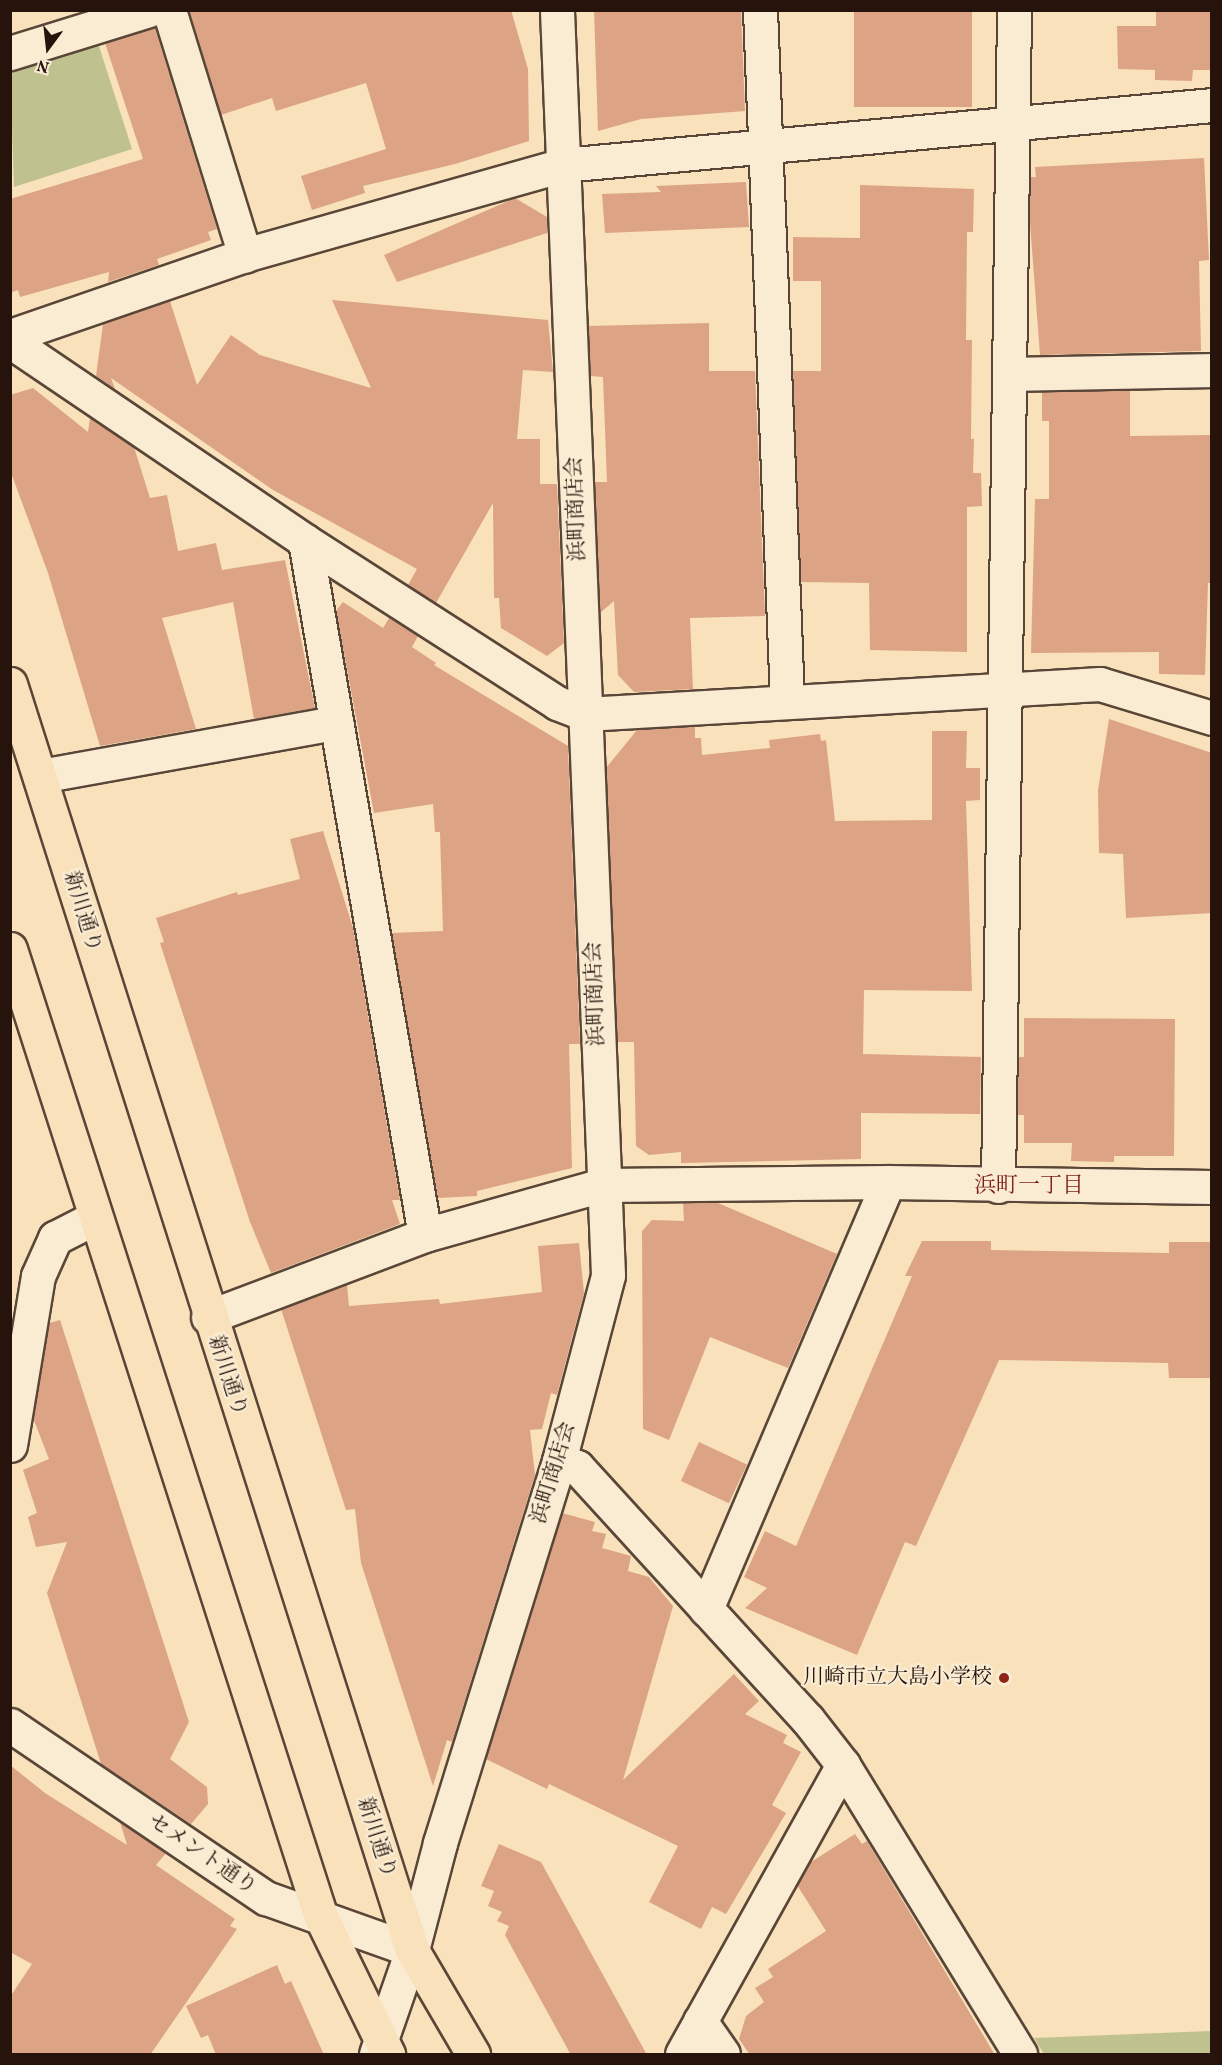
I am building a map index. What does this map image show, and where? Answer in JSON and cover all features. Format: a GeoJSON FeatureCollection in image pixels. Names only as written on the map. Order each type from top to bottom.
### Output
{"type":"FeatureCollection","features":[{"type":"Feature","properties":{"kind":"main road","name":"新川通り"},"geometry":{"type":"LineString","coordinates":[[10,684],[208,1317],[412,1950],[474,2055]]}},
{"type":"Feature","properties":{"kind":"main road"},"geometry":{"type":"LineString","coordinates":[[10,949],[20,1015],[94,1218],[321,1917],[381,2050]]}},
{"type":"Feature","properties":{"kind":"street"},"geometry":{"type":"LineString","coordinates":[[10,53],[149,10]]}},
{"type":"Feature","properties":{"kind":"street"},"geometry":{"type":"LineString","coordinates":[[169,10],[245,255]]}},
{"type":"Feature","properties":{"kind":"street","name":"浜町商店会"},"geometry":{"type":"LineString","coordinates":[[381,2050],[412,1950],[440,1843],[559,1461],[606,1292],[557,10]]}},
{"type":"Feature","properties":{"kind":"street"},"geometry":{"type":"LineString","coordinates":[[760,10],[786,700]]}},
{"type":"Feature","properties":{"kind":"street"},"geometry":{"type":"LineString","coordinates":[[998,1186],[1002,689],[1010,374],[1014,10]]}},
{"type":"Feature","properties":{"kind":"street"},"geometry":{"type":"LineString","coordinates":[[10,336],[245,255],[564,165],[765,144],[1212,105]]}},
{"type":"Feature","properties":{"kind":"street"},"geometry":{"type":"LineString","coordinates":[[10,341],[305,541],[557,703],[585,714],[786,700],[1100,684],[1212,718]]}},
{"type":"Feature","properties":{"kind":"street"},"geometry":{"type":"LineString","coordinates":[[1010,374],[1212,370]]}},
{"type":"Feature","properties":{"kind":"street"},"geometry":{"type":"LineString","coordinates":[[305,541],[425,1235]]}},
{"type":"Feature","properties":{"kind":"street"},"geometry":{"type":"LineString","coordinates":[[40,776],[336,723]]}},
{"type":"Feature","properties":{"kind":"street"},"geometry":{"type":"LineString","coordinates":[[706,1609],[888,1182]]}},
{"type":"Feature","properties":{"kind":"street"},"geometry":{"type":"LineString","coordinates":[[208,1317],[425,1235],[603,1185],[888,1182],[998,1186],[1212,1187]]}},
{"type":"Feature","properties":{"kind":"street"},"geometry":{"type":"LineString","coordinates":[[10,1445],[38,1275],[56,1238],[94,1218]]}},
{"type":"Feature","properties":{"kind":"street"},"geometry":{"type":"LineString","coordinates":[[559,1461],[577,1467],[808,1720],[843,1765],[1020,2055]]}},
{"type":"Feature","properties":{"kind":"street","name":"セメント通り"},"geometry":{"type":"LineString","coordinates":[[10,1725],[266,1898],[412,1950]]}},
{"type":"Feature","properties":{"kind":"street"},"geometry":{"type":"LineString","coordinates":[[682,2055],[843,1765]]}},
{"type":"Feature","properties":{"kind":"street"},"geometry":{"type":"LineString","coordinates":[[700,2021],[723,2055]]}},
{"type":"Feature","properties":{"kind":"green space"},"geometry":{"type":"Polygon","coordinates":[[[97,40],[132,149],[14,187],[10,67],[97,40]]]}},
{"type":"Feature","properties":{"kind":"green space"},"geometry":{"type":"Polygon","coordinates":[[[1211,2031],[1211,2054],[1044,2054],[1034,2038],[1211,2031]]]}},
{"type":"Feature","properties":{"kind":"building"},"geometry":{"type":"Polygon","coordinates":[[[189,10],[511,10],[528,69],[529,141],[455,164],[363,186],[365,193],[312,210],[301,176],[386,149],[366,83],[276,111],[272,98],[221,115],[189,10]]]}},
{"type":"Feature","properties":{"kind":"building"},"geometry":{"type":"Polygon","coordinates":[[[594,10],[741,10],[745,111],[641,119],[598,131],[594,10]]]}},
{"type":"Feature","properties":{"kind":"building"},"geometry":{"type":"Polygon","coordinates":[[[854,10],[972,10],[972,107],[854,107],[854,10]]]}},
{"type":"Feature","properties":{"kind":"building"},"geometry":{"type":"Polygon","coordinates":[[[1156,10],[1212,10],[1212,70],[1193,70],[1192,81],[1155,80],[1155,70],[1118,69],[1117,26],[1156,26],[1156,10]]]}},
{"type":"Feature","properties":{"kind":"building"},"geometry":{"type":"Polygon","coordinates":[[[155,28],[217,229],[208,232],[211,240],[157,259],[159,265],[108,282],[109,272],[20,297],[18,290],[10,293],[10,199],[143,159],[105,43],[155,28]]]}},
{"type":"Feature","properties":{"kind":"building"},"geometry":{"type":"Polygon","coordinates":[[[1204,158],[1209,260],[1199,261],[1201,351],[1040,355],[1030,223],[1030,177],[1036,177],[1035,167],[1204,158]]]}},
{"type":"Feature","properties":{"kind":"building"},"geometry":{"type":"Polygon","coordinates":[[[746,182],[749,227],[605,233],[602,194],[661,192],[656,186],[746,182]]]}},
{"type":"Feature","properties":{"kind":"building"},"geometry":{"type":"Polygon","coordinates":[[[860,185],[974,189],[973,232],[967,232],[966,340],[972,340],[973,473],[981,473],[982,506],[967,507],[967,652],[870,650],[869,583],[801,582],[793,371],[821,371],[821,281],[793,281],[793,237],[860,238],[860,185]]]}},
{"type":"Feature","properties":{"kind":"building"},"geometry":{"type":"Polygon","coordinates":[[[515,198],[547,217],[547,233],[397,282],[384,255],[515,198]]]}},
{"type":"Feature","properties":{"kind":"building"},"geometry":{"type":"Polygon","coordinates":[[[332,300],[548,320],[553,372],[523,370],[517,439],[540,439],[540,484],[557,484],[564,643],[547,656],[501,628],[499,598],[494,598],[493,503],[436,603],[408,585],[417,569],[273,490],[111,378],[115,389],[96,376],[103,324],[170,301],[197,385],[231,335],[260,355],[371,388],[332,300]]]}},
{"type":"Feature","properties":{"kind":"building"},"geometry":{"type":"Polygon","coordinates":[[[709,323],[709,371],[755,371],[765,616],[690,618],[693,689],[634,692],[618,675],[614,601],[600,613],[595,482],[607,482],[603,377],[591,376],[588,326],[709,323]]]}},
{"type":"Feature","properties":{"kind":"building"},"geometry":{"type":"Polygon","coordinates":[[[33,388],[88,432],[90,418],[134,447],[150,498],[167,495],[178,551],[216,543],[222,570],[285,560],[315,708],[254,719],[233,602],[162,618],[196,729],[100,746],[48,573],[10,470],[10,395],[33,388]]]}},
{"type":"Feature","properties":{"kind":"building"},"geometry":{"type":"Polygon","coordinates":[[[1130,390],[1130,436],[1212,435],[1212,583],[1208,583],[1205,675],[1159,674],[1159,652],[1031,653],[1035,499],[1049,499],[1049,421],[1042,421],[1042,392],[1130,390]]]}},
{"type":"Feature","properties":{"kind":"building"},"geometry":{"type":"Polygon","coordinates":[[[343,602],[383,628],[389,618],[418,636],[412,647],[436,663],[434,665],[568,746],[580,1044],[569,1044],[572,1168],[477,1191],[477,1196],[438,1198],[392,933],[443,931],[440,832],[435,832],[433,804],[374,813],[336,611],[343,602]]]}},
{"type":"Feature","properties":{"kind":"building"},"geometry":{"type":"Polygon","coordinates":[[[1109,719],[1212,753],[1212,913],[1126,918],[1123,854],[1099,853],[1098,790],[1109,719]]]}},
{"type":"Feature","properties":{"kind":"building"},"geometry":{"type":"Polygon","coordinates":[[[695,726],[695,738],[701,738],[702,755],[770,748],[769,740],[820,734],[821,741],[826,740],[835,821],[932,820],[932,731],[967,731],[966,768],[980,768],[980,800],[966,801],[972,991],[864,990],[863,1054],[981,1057],[980,1114],[861,1113],[861,1159],[681,1163],[681,1152],[649,1155],[636,1146],[634,1042],[617,1042],[606,768],[637,730],[695,726]]]}},
{"type":"Feature","properties":{"kind":"building"},"geometry":{"type":"Polygon","coordinates":[[[323,831],[353,928],[400,1200],[392,1200],[400,1224],[271,1273],[250,1222],[160,943],[164,942],[156,918],[237,892],[238,895],[300,879],[290,839],[323,831]]]}},
{"type":"Feature","properties":{"kind":"building"},"geometry":{"type":"Polygon","coordinates":[[[1024,1018],[1175,1019],[1174,1156],[1114,1156],[1114,1162],[1071,1161],[1072,1143],[1024,1143],[1024,1115],[1018,1115],[1018,1057],[1024,1057],[1024,1018]]]}},
{"type":"Feature","properties":{"kind":"building"},"geometry":{"type":"Polygon","coordinates":[[[683,1203],[718,1203],[837,1254],[788,1368],[710,1337],[669,1440],[643,1429],[642,1231],[652,1220],[684,1221],[683,1203]]]}},
{"type":"Feature","properties":{"kind":"building"},"geometry":{"type":"Polygon","coordinates":[[[922,1241],[991,1241],[991,1250],[1169,1253],[1169,1242],[1212,1242],[1212,1378],[1169,1378],[1168,1363],[999,1360],[916,1546],[905,1542],[857,1655],[745,1608],[767,1588],[744,1577],[765,1531],[796,1546],[912,1276],[905,1276],[922,1241]]]}},
{"type":"Feature","properties":{"kind":"building"},"geometry":{"type":"Polygon","coordinates":[[[579,1243],[584,1293],[557,1395],[551,1393],[542,1429],[530,1430],[535,1475],[452,1742],[447,1740],[433,1786],[361,1563],[355,1509],[346,1510],[281,1309],[347,1284],[349,1306],[439,1299],[440,1304],[542,1292],[538,1246],[579,1243]]]}},
{"type":"Feature","properties":{"kind":"building"},"geometry":{"type":"Polygon","coordinates":[[[60,1320],[189,1722],[170,1759],[207,1787],[208,1804],[191,1824],[101,1764],[47,1593],[67,1542],[36,1547],[28,1517],[37,1513],[23,1470],[49,1459],[33,1418],[49,1323],[60,1320]]]}},
{"type":"Feature","properties":{"kind":"building"},"geometry":{"type":"Polygon","coordinates":[[[699,1442],[747,1464],[729,1503],[681,1481],[699,1442]]]}},
{"type":"Feature","properties":{"kind":"building"},"geometry":{"type":"Polygon","coordinates":[[[562,1513],[595,1522],[592,1531],[606,1534],[602,1548],[631,1556],[628,1571],[649,1577],[673,1606],[623,1780],[734,1674],[759,1701],[745,1714],[787,1735],[783,1743],[801,1752],[772,1805],[786,1813],[726,1914],[712,1907],[701,1929],[649,1902],[678,1846],[549,1784],[547,1789],[486,1759],[562,1513]]]}},
{"type":"Feature","properties":{"kind":"building"},"geometry":{"type":"Polygon","coordinates":[[[10,1765],[45,1793],[127,1845],[120,1822],[166,1853],[156,1865],[235,1919],[230,1926],[237,1929],[150,2055],[10,2055],[10,1997],[32,1964],[10,1952],[10,1765]]]}},
{"type":"Feature","properties":{"kind":"building"},"geometry":{"type":"Polygon","coordinates":[[[855,1834],[862,1844],[867,1841],[995,2055],[750,2055],[739,2039],[746,2016],[764,2002],[755,1988],[773,1977],[768,1969],[826,1931],[797,1885],[811,1862],[855,1834]]]}},
{"type":"Feature","properties":{"kind":"building"},"geometry":{"type":"Polygon","coordinates":[[[499,1844],[541,1862],[647,2055],[571,2055],[505,1935],[509,1926],[497,1921],[502,1912],[488,1906],[494,1891],[481,1886],[499,1844]]]}},
{"type":"Feature","properties":{"kind":"building"},"geometry":{"type":"Polygon","coordinates":[[[277,1965],[285,1984],[291,1981],[324,2055],[216,2055],[208,2035],[201,2038],[186,2006],[277,1965]]]}},
{"type":"Feature","properties":{"kind":"place","name":"川崎市立大島小学校"},"geometry":{"type":"Point","coordinates":[1004,1678]}},
{"type":"Feature","properties":{"kind":"district","name":"浜町一丁目"},"geometry":{"type":"Point","coordinates":[1029,1187]}}]}
